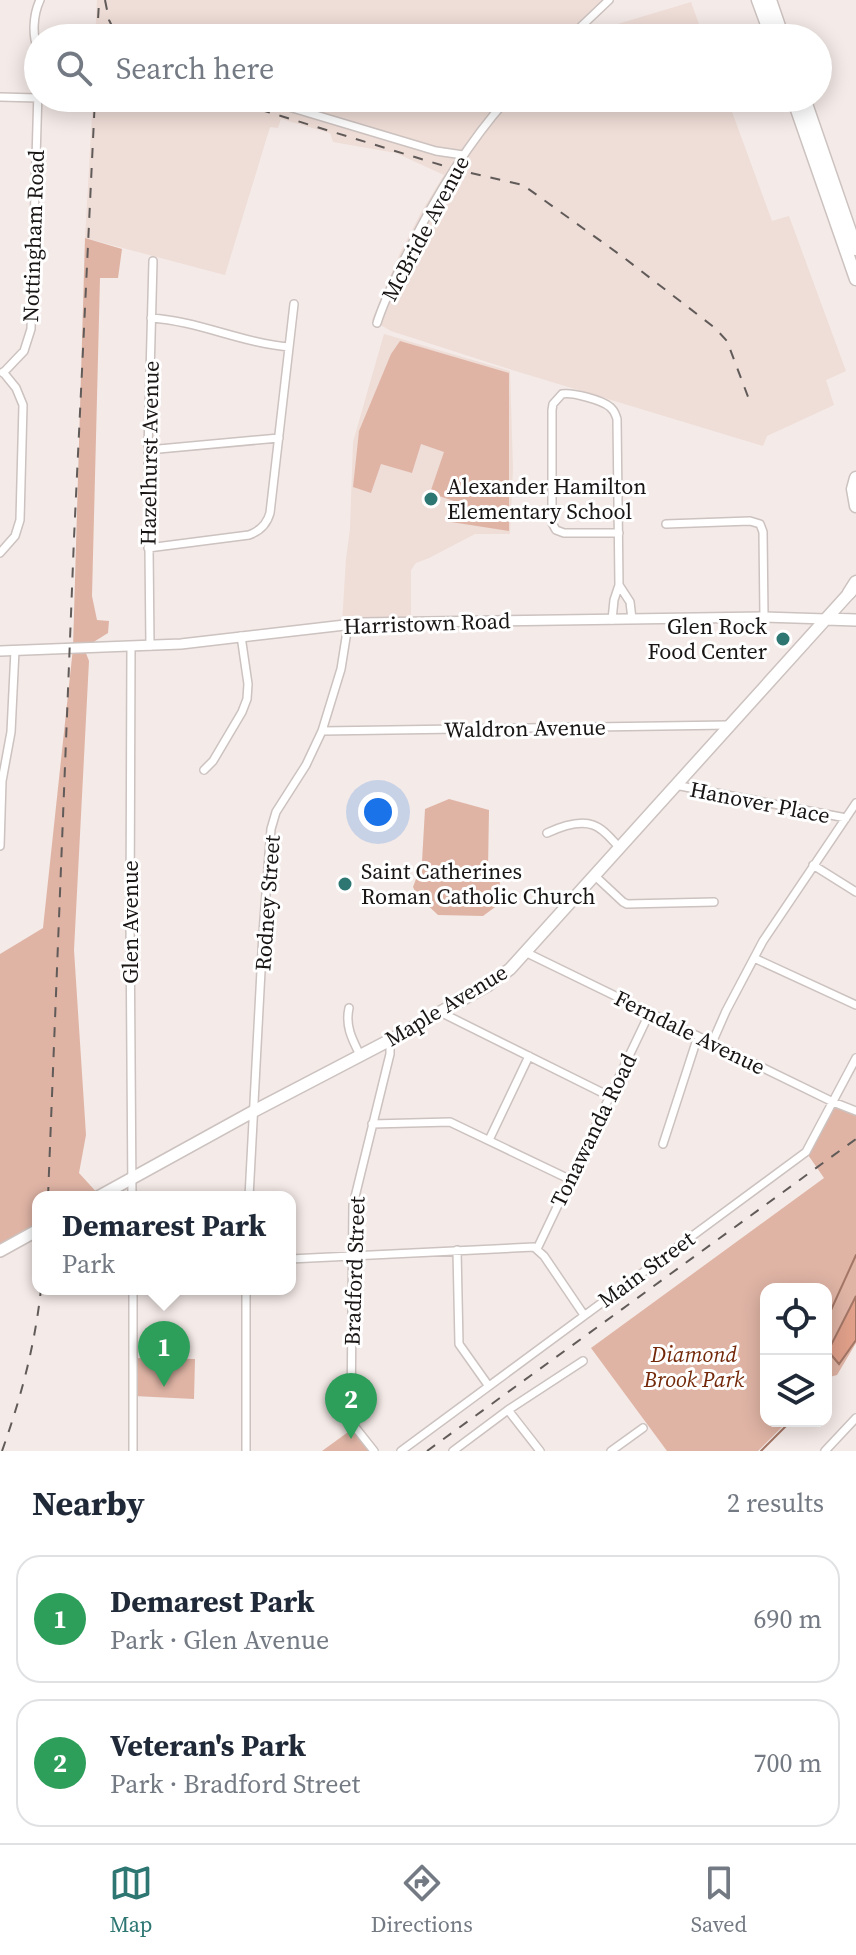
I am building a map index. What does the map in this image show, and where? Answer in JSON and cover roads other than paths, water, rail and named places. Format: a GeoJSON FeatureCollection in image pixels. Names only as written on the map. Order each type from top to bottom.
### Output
{"type":"FeatureCollection","features":[{"type":"Feature","properties":{"kind":"highway"},"geometry":{"type":"LineString","coordinates":[[758,0],[767,24]]}},
{"type":"Feature","properties":{"kind":"highway"},"geometry":{"type":"LineString","coordinates":[[770,0],[778,24]]}},
{"type":"Feature","properties":{"kind":"highway"},"geometry":{"type":"LineString","coordinates":[[798,112],[856,279]]}},
{"type":"Feature","properties":{"kind":"highway"},"geometry":{"type":"LineString","coordinates":[[809,112],[856,249]]}},
{"type":"Feature","properties":{"kind":"highway"},"geometry":{"type":"LineString","coordinates":[[856,478],[853,489],[856,506]]}},
{"type":"Feature","properties":{"kind":"main road","name":"Maple Avenue"},"geometry":{"type":"LineString","coordinates":[[109,1191],[390,1040],[510,969],[854,587]]}},
{"type":"Feature","properties":{"kind":"main road","name":"Harristown Road"},"geometry":{"type":"LineString","coordinates":[[826,619],[856,620]]}},
{"type":"Feature","properties":{"kind":"main road"},"geometry":{"type":"LineString","coordinates":[[0,1251],[32,1233]]}},
{"type":"Feature","properties":{"kind":"street"},"geometry":{"type":"LineString","coordinates":[[35,24],[40,0]]}},
{"type":"Feature","properties":{"kind":"street"},"geometry":{"type":"LineString","coordinates":[[584,24],[609,0]]}},
{"type":"Feature","properties":{"kind":"street"},"geometry":{"type":"LineString","coordinates":[[0,97],[24,98]]}},
{"type":"Feature","properties":{"kind":"street","name":"Nottingham Road"},"geometry":{"type":"LineString","coordinates":[[2,371],[24,351],[31,329],[38,112]]}},
{"type":"Feature","properties":{"kind":"street"},"geometry":{"type":"LineString","coordinates":[[306,112],[436,151],[463,155]]}},
{"type":"Feature","properties":{"kind":"street","name":"McBride Avenue"},"geometry":{"type":"LineString","coordinates":[[377,323],[412,243],[463,155],[497,112]]}},
{"type":"Feature","properties":{"kind":"street","name":"Hazelhurst Avenue"},"geometry":{"type":"LineString","coordinates":[[150,646],[148,450],[153,261]]}},
{"type":"Feature","properties":{"kind":"street"},"geometry":{"type":"LineString","coordinates":[[148,548],[243,536],[261,529],[265,524],[270,513],[294,304]]}},
{"type":"Feature","properties":{"kind":"street"},"geometry":{"type":"LineString","coordinates":[[151,318],[289,347]]}},
{"type":"Feature","properties":{"kind":"street"},"geometry":{"type":"LineString","coordinates":[[0,553],[15,536],[20,520],[24,414],[16,388],[2,371]]}},
{"type":"Feature","properties":{"kind":"street"},"geometry":{"type":"LineString","coordinates":[[612,620],[619,585],[619,533],[616,414],[606,404],[566,392],[559,396],[552,410],[552,523],[556,530],[564,533],[619,533]]}},
{"type":"Feature","properties":{"kind":"street"},"geometry":{"type":"LineString","coordinates":[[148,450],[279,438]]}},
{"type":"Feature","properties":{"kind":"street"},"geometry":{"type":"LineString","coordinates":[[666,524],[750,521],[760,524],[763,532],[764,617]]}},
{"type":"Feature","properties":{"kind":"street"},"geometry":{"type":"LineString","coordinates":[[619,585],[630,602],[632,619]]}},
{"type":"Feature","properties":{"kind":"street","name":"Harristown Road"},"geometry":{"type":"LineString","coordinates":[[0,651],[181,644],[395,622],[764,617],[826,619]]}},
{"type":"Feature","properties":{"kind":"street","name":"Rodney Street"},"geometry":{"type":"LineString","coordinates":[[249,1191],[271,829],[276,812],[306,765],[322,731],[341,669],[348,625]]}},
{"type":"Feature","properties":{"kind":"street"},"geometry":{"type":"LineString","coordinates":[[204,770],[213,761],[247,699],[248,684],[241,636]]}},
{"type":"Feature","properties":{"kind":"street","name":"Glen Avenue"},"geometry":{"type":"LineString","coordinates":[[131,647],[132,1191]]}},
{"type":"Feature","properties":{"kind":"street"},"geometry":{"type":"LineString","coordinates":[[0,846],[1,781],[11,732],[15,650]]}},
{"type":"Feature","properties":{"kind":"street","name":"Waldron Avenue"},"geometry":{"type":"LineString","coordinates":[[322,731],[729,725]]}},
{"type":"Feature","properties":{"kind":"street","name":"Hanover Place"},"geometry":{"type":"LineString","coordinates":[[675,785],[846,818]]}},
{"type":"Feature","properties":{"kind":"street"},"geometry":{"type":"LineString","coordinates":[[712,1043],[754,958],[856,803]]}},
{"type":"Feature","properties":{"kind":"street"},"geometry":{"type":"LineString","coordinates":[[547,833],[578,824],[593,825],[619,847]]}},
{"type":"Feature","properties":{"kind":"street"},"geometry":{"type":"LineString","coordinates":[[813,865],[856,892]]}},
{"type":"Feature","properties":{"kind":"street"},"geometry":{"type":"LineString","coordinates":[[594,875],[627,904],[714,902]]}},
{"type":"Feature","properties":{"kind":"street","name":"Ferndale Avenue"},"geometry":{"type":"LineString","coordinates":[[525,952],[856,1111]]}},
{"type":"Feature","properties":{"kind":"street"},"geometry":{"type":"LineString","coordinates":[[754,958],[856,1005]]}},
{"type":"Feature","properties":{"kind":"street"},"geometry":{"type":"LineString","coordinates":[[349,1008],[348,1026],[360,1055]]}},
{"type":"Feature","properties":{"kind":"street"},"geometry":{"type":"LineString","coordinates":[[440,1012],[609,1096]]}},
{"type":"Feature","properties":{"kind":"street","name":"Tonawanda Road"},"geometry":{"type":"LineString","coordinates":[[537,1249],[650,1012]]}},
{"type":"Feature","properties":{"kind":"street"},"geometry":{"type":"LineString","coordinates":[[663,1144],[698,1036]]}},
{"type":"Feature","properties":{"kind":"street","name":"Bradford Street"},"geometry":{"type":"LineString","coordinates":[[374,1451],[355,1427],[351,1416],[353,1205],[390,1054],[390,1040]]}},
{"type":"Feature","properties":{"kind":"street"},"geometry":{"type":"LineString","coordinates":[[489,1140],[529,1056]]}},
{"type":"Feature","properties":{"kind":"street","name":"Main Street"},"geometry":{"type":"LineString","coordinates":[[401,1451],[806,1152],[856,1058]]}},
{"type":"Feature","properties":{"kind":"street"},"geometry":{"type":"LineString","coordinates":[[372,1124],[450,1122],[569,1179]]}},
{"type":"Feature","properties":{"kind":"street"},"geometry":{"type":"LineString","coordinates":[[296,1259],[529,1247],[537,1249],[544,1256],[584,1315]]}},
{"type":"Feature","properties":{"kind":"street"},"geometry":{"type":"LineString","coordinates":[[457,1250],[459,1344],[488,1385]]}},
{"type":"Feature","properties":{"kind":"street"},"geometry":{"type":"LineString","coordinates":[[133,1295],[133,1451]]}},
{"type":"Feature","properties":{"kind":"street"},"geometry":{"type":"LineString","coordinates":[[246,1295],[246,1451]]}},
{"type":"Feature","properties":{"kind":"street"},"geometry":{"type":"LineString","coordinates":[[453,1451],[508,1410],[583,1361]]}},
{"type":"Feature","properties":{"kind":"street"},"geometry":{"type":"LineString","coordinates":[[508,1410],[540,1451]]}},
{"type":"Feature","properties":{"kind":"street"},"geometry":{"type":"LineString","coordinates":[[825,1451],[856,1418]]}},
{"type":"Feature","properties":{"kind":"street"},"geometry":{"type":"LineString","coordinates":[[611,1451],[643,1428]]}},
{"type":"Feature","properties":{"kind":"waterway"},"geometry":{"type":"LineString","coordinates":[[832,1308],[856,1255]]}},
{"type":"Feature","properties":{"kind":"waterway"},"geometry":{"type":"LineString","coordinates":[[761,1451],[785,1427]]}},
{"type":"Feature","properties":{"kind":"railway"},"geometry":{"type":"LineString","coordinates":[[105,0],[111,24]]}},
{"type":"Feature","properties":{"kind":"railway"},"geometry":{"type":"LineString","coordinates":[[98,24],[99,2]]}},
{"type":"Feature","properties":{"kind":"railway"},"geometry":{"type":"LineString","coordinates":[[48,1191],[94,112]]}},
{"type":"Feature","properties":{"kind":"railway"},"geometry":{"type":"LineString","coordinates":[[268,112],[454,169],[523,185],[715,328],[727,341],[750,402]]}},
{"type":"Feature","properties":{"kind":"railway"},"geometry":{"type":"LineString","coordinates":[[427,1451],[856,1139]]}},
{"type":"Feature","properties":{"kind":"railway"},"geometry":{"type":"LineString","coordinates":[[2,1451],[26,1371],[40,1295]]}},
{"type":"Feature","properties":{"kind":"place","name":"Alexander Hamilton Elementary School"},"geometry":{"type":"Point","coordinates":[431,499]}},
{"type":"Feature","properties":{"kind":"place","name":"Glen Rock Food Center"},"geometry":{"type":"Point","coordinates":[783,639]}},
{"type":"Feature","properties":{"kind":"place","name":"Saint Catherines Roman Catholic Church"},"geometry":{"type":"Point","coordinates":[345,884]}},
{"type":"Feature","properties":{"kind":"place","name":"Demarest Park"},"geometry":{"type":"Point","coordinates":[164,1387]}},
{"type":"Feature","properties":{"kind":"place","name":"Veteran's Park"},"geometry":{"type":"Point","coordinates":[351,1439]}},
{"type":"Feature","properties":{"kind":"park label","name":"Diamond Brook Park"},"geometry":{"type":"Point","coordinates":[694,1366]}}]}
